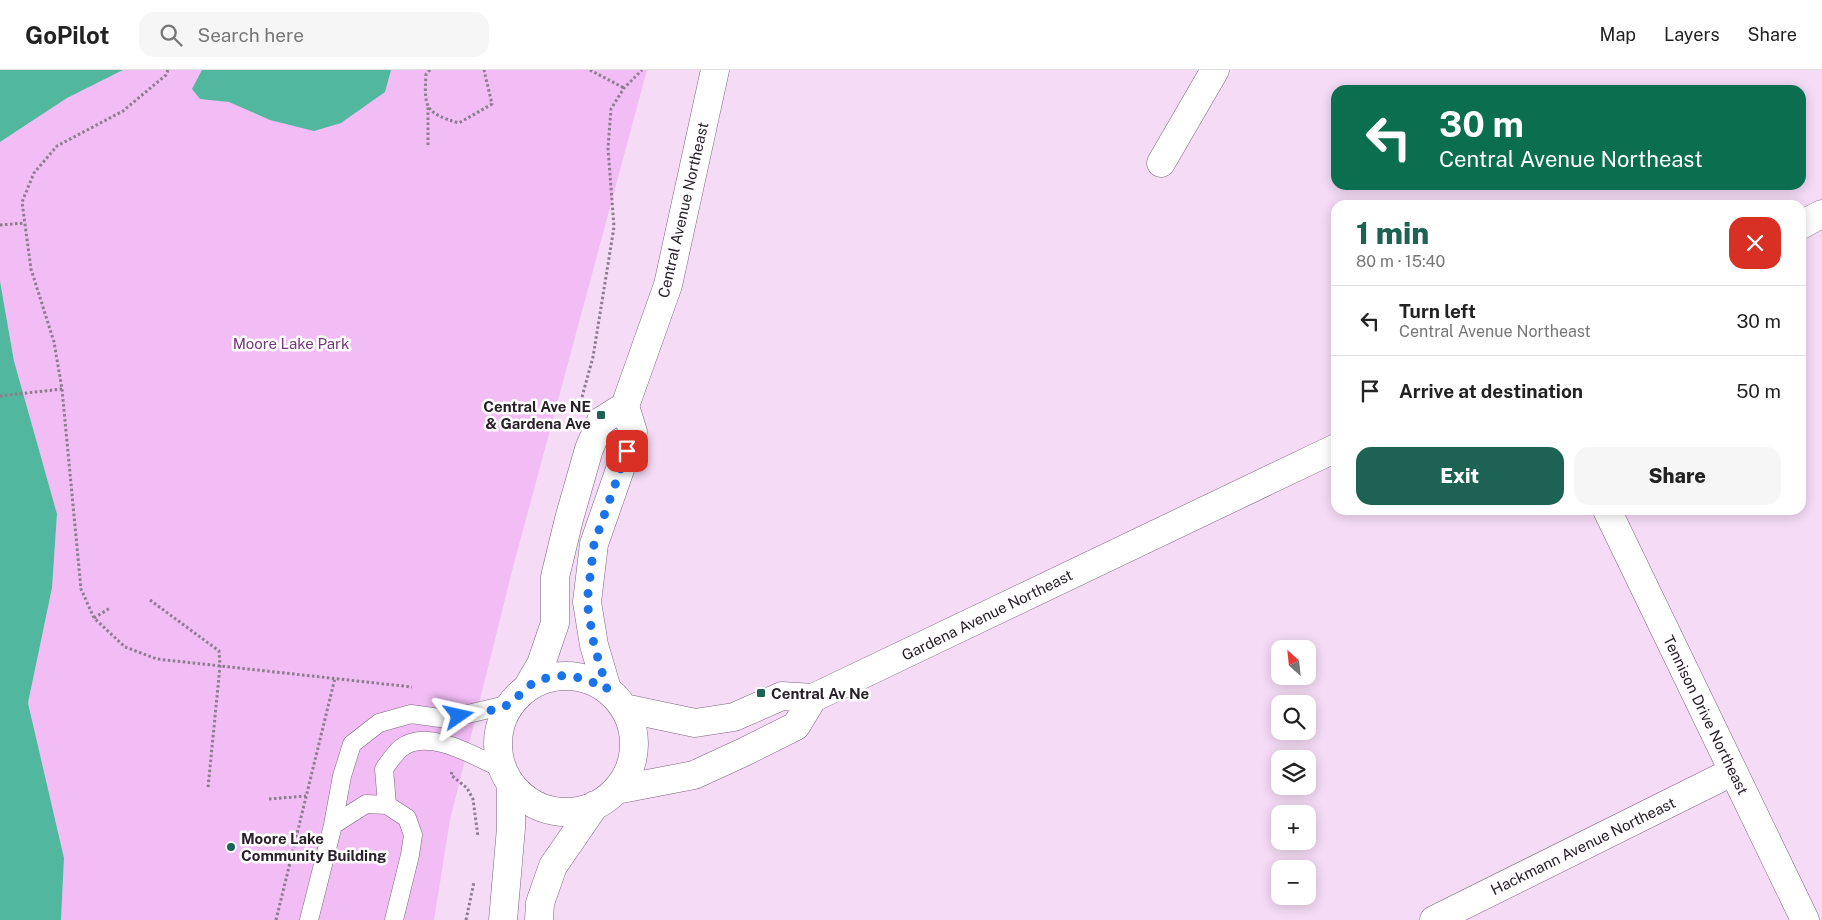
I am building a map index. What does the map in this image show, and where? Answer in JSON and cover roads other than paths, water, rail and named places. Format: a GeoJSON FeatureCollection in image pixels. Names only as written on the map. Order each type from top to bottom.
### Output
{"type":"FeatureCollection","features":[{"type":"Feature","properties":{"kind":"street","name":"Central Avenue Northeast"},"geometry":{"type":"LineString","coordinates":[[624,406],[668,285],[715,70]]}},
{"type":"Feature","properties":{"kind":"street"},"geometry":{"type":"LineString","coordinates":[[1161,163],[1215,70]]}},
{"type":"Feature","properties":{"kind":"street"},"geometry":{"type":"LineString","coordinates":[[1806,222],[1822,214]]}},
{"type":"Feature","properties":{"kind":"street"},"geometry":{"type":"LineString","coordinates":[[503,920],[511,828],[507,776],[498,747],[501,725],[518,696],[541,664],[555,623],[555,577],[589,450],[601,421],[624,406],[633,432],[594,544],[587,602],[594,645],[616,698],[633,728],[634,750],[628,772],[553,866],[540,903],[539,920]]}},
{"type":"Feature","properties":{"kind":"street","name":"Gardena Avenue Northeast"},"geometry":{"type":"LineString","coordinates":[[616,698],[695,723],[734,717],[782,696],[813,698],[1331,450]]}},
{"type":"Feature","properties":{"kind":"street","name":"Tennison Drive Northeast"},"geometry":{"type":"LineString","coordinates":[[1609,515],[1805,920]]}},
{"type":"Feature","properties":{"kind":"street"},"geometry":{"type":"LineString","coordinates":[[518,696],[546,678],[567,675],[588,679],[616,698]]}},
{"type":"Feature","properties":{"kind":"street"},"geometry":{"type":"LineString","coordinates":[[507,776],[524,798],[540,807],[559,811],[577,811],[606,798],[694,775],[735,756],[796,726],[813,698]]}},
{"type":"Feature","properties":{"kind":"street","name":"Hackmann Avenue Northeast"},"geometry":{"type":"LineString","coordinates":[[1434,920],[1732,772]]}},
{"type":"Feature","properties":{"kind":"lane"},"geometry":{"type":"LineString","coordinates":[[309,920],[333,825],[342,776],[352,744],[379,723],[411,714],[447,719],[518,696]]}},
{"type":"Feature","properties":{"kind":"lane"},"geometry":{"type":"LineString","coordinates":[[387,805],[384,769],[401,748],[416,741],[437,741],[507,776]]}},
{"type":"Feature","properties":{"kind":"lane"},"geometry":{"type":"LineString","coordinates":[[333,825],[366,804],[387,805],[407,818],[413,835],[394,920]]}},
{"type":"Feature","properties":{"kind":"place","name":"Central Ave NE & Gardena Ave"},"geometry":{"type":"Point","coordinates":[601,415]}},
{"type":"Feature","properties":{"kind":"place","name":"Central Av Ne"},"geometry":{"type":"Point","coordinates":[761,693]}},
{"type":"Feature","properties":{"kind":"place","name":"Moore Lake Community Building"},"geometry":{"type":"Point","coordinates":[231,847]}},
{"type":"Feature","properties":{"kind":"park label","name":"Moore Lake Park"},"geometry":{"type":"Point","coordinates":[291,343]}}]}
